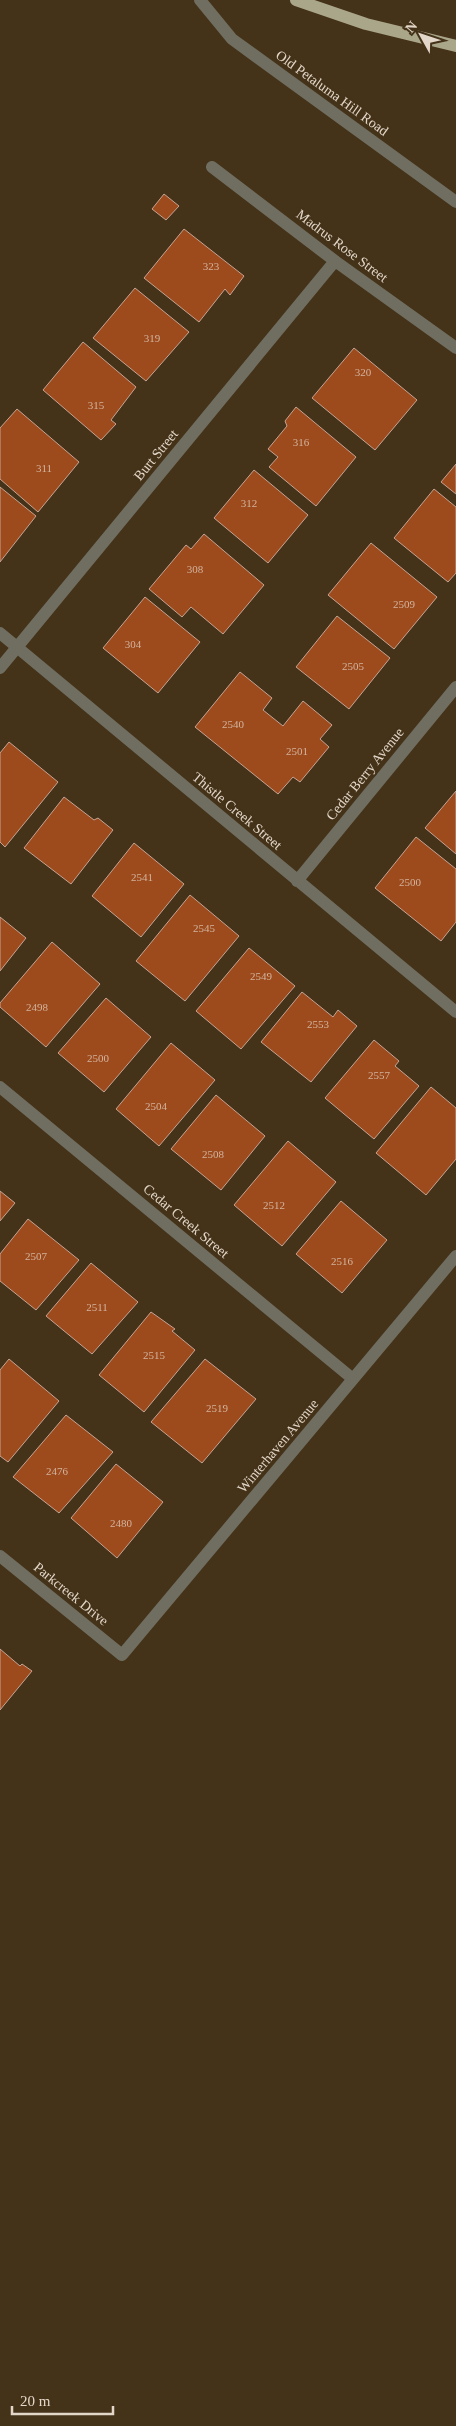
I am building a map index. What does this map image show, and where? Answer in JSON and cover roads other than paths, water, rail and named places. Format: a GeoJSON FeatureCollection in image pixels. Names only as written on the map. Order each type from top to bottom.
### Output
{"type":"FeatureCollection","features":[{"type":"Feature","properties":{"kind":"main road"},"geometry":{"type":"LineString","coordinates":[[296,0],[366,24],[456,46]]}},
{"type":"Feature","properties":{"kind":"street","name":"Old Petaluma Hill Road"},"geometry":{"type":"LineString","coordinates":[[200,0],[232,39],[456,202]]}},
{"type":"Feature","properties":{"kind":"street","name":"Madrus Rose Street"},"geometry":{"type":"LineString","coordinates":[[212,167],[335,261],[456,348]]}},
{"type":"Feature","properties":{"kind":"street","name":"Burt Street"},"geometry":{"type":"LineString","coordinates":[[0,668],[335,261]]}},
{"type":"Feature","properties":{"kind":"street","name":"Thistle Creek Street"},"geometry":{"type":"LineString","coordinates":[[0,633],[18,646],[456,1012]]}},
{"type":"Feature","properties":{"kind":"street","name":"Cedar Berry Avenue"},"geometry":{"type":"LineString","coordinates":[[297,881],[456,687]]}},
{"type":"Feature","properties":{"kind":"street","name":"Cedar Creek Street"},"geometry":{"type":"LineString","coordinates":[[0,1087],[353,1379]]}},
{"type":"Feature","properties":{"kind":"street","name":"Winterhaven Avenue"},"geometry":{"type":"LineString","coordinates":[[122,1655],[456,1256]]}},
{"type":"Feature","properties":{"kind":"street","name":"Parkcreek Drive"},"geometry":{"type":"LineString","coordinates":[[0,1556],[122,1655]]}}]}
